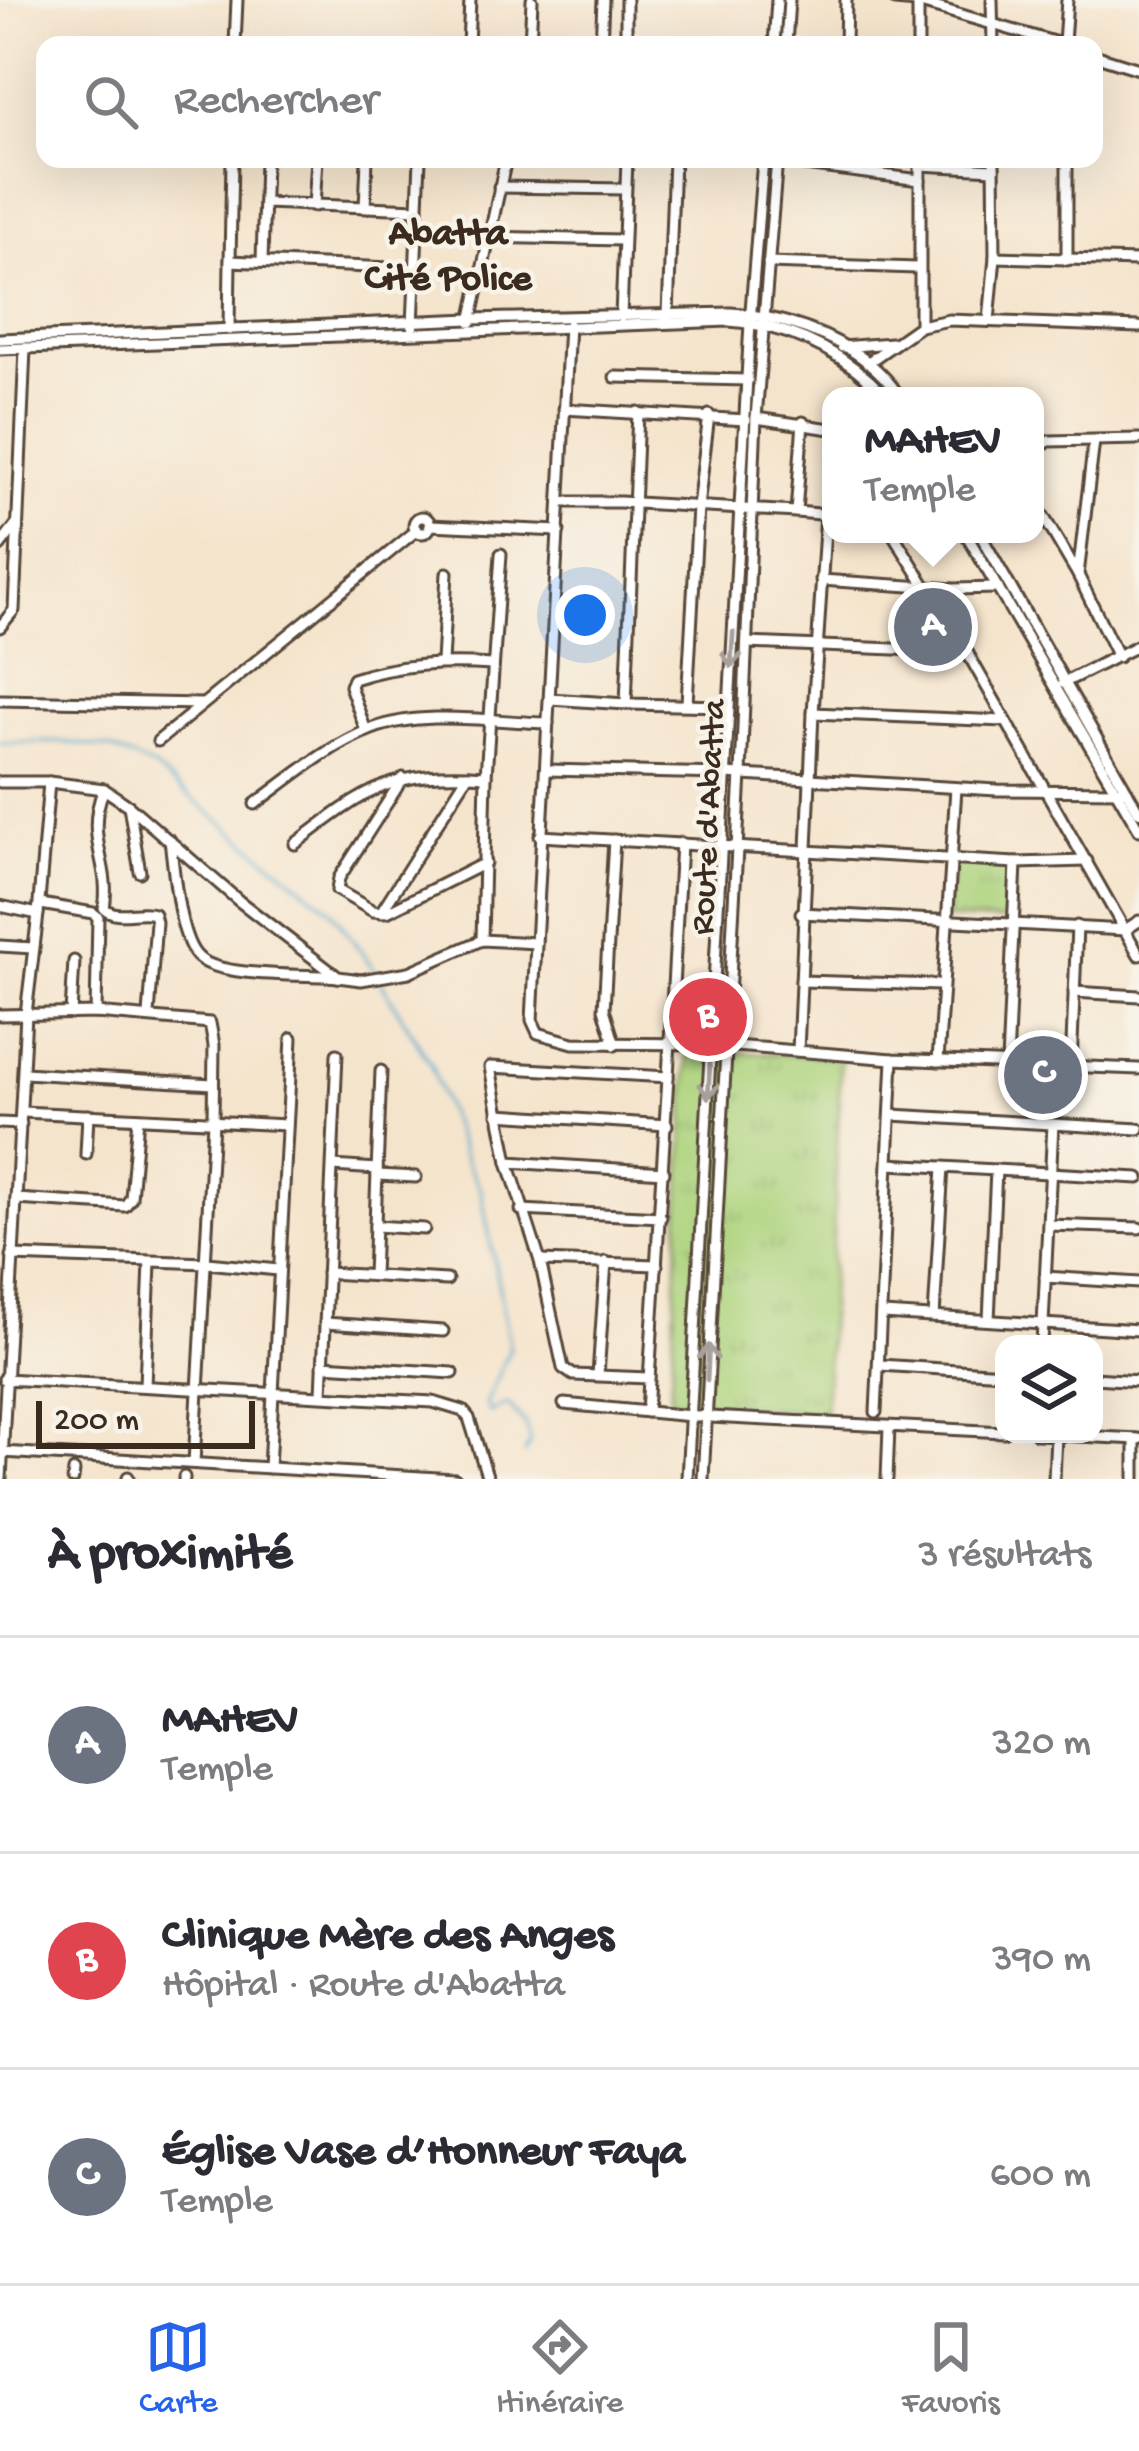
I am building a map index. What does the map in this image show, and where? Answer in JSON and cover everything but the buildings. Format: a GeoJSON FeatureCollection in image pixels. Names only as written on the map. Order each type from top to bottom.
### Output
{"type":"FeatureCollection","features":[{"type":"Feature","properties":{"kind":"street"},"geometry":{"type":"LineString","coordinates":[[235,36],[237,0]]}},
{"type":"Feature","properties":{"kind":"street"},"geometry":{"type":"LineString","coordinates":[[468,36],[470,0]]}},
{"type":"Feature","properties":{"kind":"street"},"geometry":{"type":"LineString","coordinates":[[530,36],[532,0]]}},
{"type":"Feature","properties":{"kind":"street"},"geometry":{"type":"LineString","coordinates":[[602,36],[603,0]]}},
{"type":"Feature","properties":{"kind":"street"},"geometry":{"type":"LineString","coordinates":[[626,0],[626,36]]}},
{"type":"Feature","properties":{"kind":"street"},"geometry":{"type":"LineString","coordinates":[[775,36],[777,0]]}},
{"type":"Feature","properties":{"kind":"street"},"geometry":{"type":"LineString","coordinates":[[787,36],[790,0]]}},
{"type":"Feature","properties":{"kind":"street"},"geometry":{"type":"LineString","coordinates":[[844,36],[846,0]]}},
{"type":"Feature","properties":{"kind":"street"},"geometry":{"type":"LineString","coordinates":[[895,0],[917,1],[1036,36]]}},
{"type":"Feature","properties":{"kind":"street"},"geometry":{"type":"LineString","coordinates":[[992,0],[993,36]]}},
{"type":"Feature","properties":{"kind":"street"},"geometry":{"type":"LineString","coordinates":[[1065,36],[1067,0]]}},
{"type":"Feature","properties":{"kind":"street"},"geometry":{"type":"LineString","coordinates":[[917,1],[918,36]]}},
{"type":"Feature","properties":{"kind":"street"},"geometry":{"type":"LineString","coordinates":[[1103,58],[1139,68]]}},
{"type":"Feature","properties":{"kind":"street"},"geometry":{"type":"LineString","coordinates":[[229,330],[232,168]]}},
{"type":"Feature","properties":{"kind":"street"},"geometry":{"type":"LineString","coordinates":[[262,262],[265,168]]}},
{"type":"Feature","properties":{"kind":"street"},"geometry":{"type":"LineString","coordinates":[[314,206],[316,168]]}},
{"type":"Feature","properties":{"kind":"street"},"geometry":{"type":"LineString","coordinates":[[365,208],[367,168]]}},
{"type":"Feature","properties":{"kind":"street"},"geometry":{"type":"LineString","coordinates":[[413,327],[419,168]]}},
{"type":"Feature","properties":{"kind":"street"},"geometry":{"type":"LineString","coordinates":[[470,323],[504,168]]}},
{"type":"Feature","properties":{"kind":"street"},"geometry":{"type":"LineString","coordinates":[[621,318],[626,168]]}},
{"type":"Feature","properties":{"kind":"street"},"geometry":{"type":"LineString","coordinates":[[669,317],[674,168]]}},
{"type":"Feature","properties":{"kind":"street","name":"Route d'Abatta"},"geometry":{"type":"LineString","coordinates":[[751,419],[748,380],[762,168]]}},
{"type":"Feature","properties":{"kind":"street","name":"Route d'Abatta"},"geometry":{"type":"LineString","coordinates":[[687,1479],[728,706],[776,168]]}},
{"type":"Feature","properties":{"kind":"street"},"geometry":{"type":"LineString","coordinates":[[856,168],[920,180]]}},
{"type":"Feature","properties":{"kind":"street"},"geometry":{"type":"LineString","coordinates":[[920,168],[920,326]]}},
{"type":"Feature","properties":{"kind":"street"},"geometry":{"type":"LineString","coordinates":[[989,321],[995,257],[994,168]]}},
{"type":"Feature","properties":{"kind":"street"},"geometry":{"type":"LineString","coordinates":[[1066,260],[1067,168]]}},
{"type":"Feature","properties":{"kind":"street"},"geometry":{"type":"LineString","coordinates":[[500,188],[625,188]]}},
{"type":"Feature","properties":{"kind":"street"},"geometry":{"type":"LineString","coordinates":[[264,203],[418,208]]}},
{"type":"Feature","properties":{"kind":"street"},"geometry":{"type":"LineString","coordinates":[[487,237],[622,240]]}},
{"type":"Feature","properties":{"kind":"street"},"geometry":{"type":"LineString","coordinates":[[995,257],[1139,261]]}},
{"type":"Feature","properties":{"kind":"street"},"geometry":{"type":"LineString","coordinates":[[230,261],[416,268]]}},
{"type":"Feature","properties":{"kind":"street"},"geometry":{"type":"LineString","coordinates":[[768,263],[917,268]]}},
{"type":"Feature","properties":{"kind":"street"},"geometry":{"type":"LineString","coordinates":[[470,323],[568,325],[621,318]]}},
{"type":"Feature","properties":{"kind":"street"},"geometry":{"type":"LineString","coordinates":[[0,349],[470,323],[751,319],[842,346],[890,387]]}},
{"type":"Feature","properties":{"kind":"street"},"geometry":{"type":"LineString","coordinates":[[764,321],[818,344],[876,387]]}},
{"type":"Feature","properties":{"kind":"street"},"geometry":{"type":"LineString","coordinates":[[867,363],[920,326],[935,321],[1139,327]]}},
{"type":"Feature","properties":{"kind":"street"},"geometry":{"type":"LineString","coordinates":[[568,325],[532,1020],[538,1033],[573,1043],[711,1044],[893,1059],[1139,1070]]}},
{"type":"Feature","properties":{"kind":"street"},"geometry":{"type":"LineString","coordinates":[[0,339],[413,327]]}},
{"type":"Feature","properties":{"kind":"street"},"geometry":{"type":"LineString","coordinates":[[842,346],[896,343]]}},
{"type":"Feature","properties":{"kind":"street"},"geometry":{"type":"LineString","coordinates":[[0,627],[14,610],[25,349]]}},
{"type":"Feature","properties":{"kind":"street"},"geometry":{"type":"LineString","coordinates":[[615,376],[748,380]]}},
{"type":"Feature","properties":{"kind":"street"},"geometry":{"type":"LineString","coordinates":[[564,409],[709,415],[822,427]]}},
{"type":"Feature","properties":{"kind":"street"},"geometry":{"type":"LineString","coordinates":[[626,704],[638,412]]}},
{"type":"Feature","properties":{"kind":"street"},"geometry":{"type":"LineString","coordinates":[[687,704],[698,508],[709,415]]}},
{"type":"Feature","properties":{"kind":"street"},"geometry":{"type":"LineString","coordinates":[[796,512],[803,422]]}},
{"type":"Feature","properties":{"kind":"street"},"geometry":{"type":"LineString","coordinates":[[1044,444],[1139,439]]}},
{"type":"Feature","properties":{"kind":"street"},"geometry":{"type":"LineString","coordinates":[[1078,575],[1094,441]]}},
{"type":"Feature","properties":{"kind":"street"},"geometry":{"type":"LineString","coordinates":[[561,502],[822,514]]}},
{"type":"Feature","properties":{"kind":"street","name":"Route d'Abatta"},"geometry":{"type":"LineString","coordinates":[[703,1479],[747,643],[746,509]]}},
{"type":"Feature","properties":{"kind":"street"},"geometry":{"type":"LineString","coordinates":[[158,741],[417,530],[420,517],[430,525],[559,531]]}},
{"type":"Feature","properties":{"kind":"street"},"geometry":{"type":"LineString","coordinates":[[1044,517],[1118,657]]}},
{"type":"Feature","properties":{"kind":"street"},"geometry":{"type":"LineString","coordinates":[[0,546],[17,524]]}},
{"type":"Feature","properties":{"kind":"street"},"geometry":{"type":"LineString","coordinates":[[798,1051],[801,913],[825,543]]}},
{"type":"Feature","properties":{"kind":"street"},"geometry":{"type":"LineString","coordinates":[[897,543],[967,652],[1139,955]]}},
{"type":"Feature","properties":{"kind":"street"},"geometry":{"type":"LineString","coordinates":[[970,543],[1059,684]]}},
{"type":"Feature","properties":{"kind":"street"},"geometry":{"type":"LineString","coordinates":[[985,543],[1139,830]]}},
{"type":"Feature","properties":{"kind":"street"},"geometry":{"type":"LineString","coordinates":[[482,940],[486,776],[501,554]]}},
{"type":"Feature","properties":{"kind":"street"},"geometry":{"type":"LineString","coordinates":[[442,662],[447,573]]}},
{"type":"Feature","properties":{"kind":"street"},"geometry":{"type":"LineString","coordinates":[[821,580],[998,588]]}},
{"type":"Feature","properties":{"kind":"street"},"geometry":{"type":"LineString","coordinates":[[747,643],[967,652]]}},
{"type":"Feature","properties":{"kind":"street"},"geometry":{"type":"LineString","coordinates":[[1059,684],[1139,645]]}},
{"type":"Feature","properties":{"kind":"street"},"geometry":{"type":"LineString","coordinates":[[366,731],[350,686],[352,679],[442,662],[492,665]]}},
{"type":"Feature","properties":{"kind":"street"},"geometry":{"type":"LineString","coordinates":[[550,699],[728,706]]}},
{"type":"Feature","properties":{"kind":"street"},"geometry":{"type":"LineString","coordinates":[[0,700],[202,704]]}},
{"type":"Feature","properties":{"kind":"street"},"geometry":{"type":"LineString","coordinates":[[813,712],[1004,721]]}},
{"type":"Feature","properties":{"kind":"street"},"geometry":{"type":"LineString","coordinates":[[255,803],[322,755],[366,731],[416,719],[548,723]]}},
{"type":"Feature","properties":{"kind":"street"},"geometry":{"type":"LineString","coordinates":[[546,770],[1121,791],[1139,812]]}},
{"type":"Feature","properties":{"kind":"street"},"geometry":{"type":"LineString","coordinates":[[381,912],[468,775]]}},
{"type":"Feature","properties":{"kind":"street"},"geometry":{"type":"LineString","coordinates":[[295,844],[357,797],[403,778],[486,776]]}},
{"type":"Feature","properties":{"kind":"street"},"geometry":{"type":"LineString","coordinates":[[403,778],[335,885],[355,901],[381,912],[485,863]]}},
{"type":"Feature","properties":{"kind":"street"},"geometry":{"type":"LineString","coordinates":[[0,782],[49,782],[104,790],[130,806],[239,901],[338,976]]}},
{"type":"Feature","properties":{"kind":"street"},"geometry":{"type":"LineString","coordinates":[[2,1479],[3,1378],[26,1014],[49,782]]}},
{"type":"Feature","properties":{"kind":"street"},"geometry":{"type":"LineString","coordinates":[[938,1061],[956,788]]}},
{"type":"Feature","properties":{"kind":"street"},"geometry":{"type":"LineString","coordinates":[[104,790],[94,820],[106,890],[104,908],[118,914],[147,912],[154,914],[156,922],[149,1015]]}},
{"type":"Feature","properties":{"kind":"street"},"geometry":{"type":"LineString","coordinates":[[130,806],[140,872]]}},
{"type":"Feature","properties":{"kind":"street"},"geometry":{"type":"LineString","coordinates":[[540,836],[1016,863],[1087,861]]}},
{"type":"Feature","properties":{"kind":"street"},"geometry":{"type":"LineString","coordinates":[[170,839],[187,938],[198,958],[217,967],[362,980],[409,972],[482,940],[536,943]]}},
{"type":"Feature","properties":{"kind":"street"},"geometry":{"type":"LineString","coordinates":[[614,841],[604,1009],[615,1045]]}},
{"type":"Feature","properties":{"kind":"street"},"geometry":{"type":"LineString","coordinates":[[647,1412],[681,843]]}},
{"type":"Feature","properties":{"kind":"street"},"geometry":{"type":"LineString","coordinates":[[1007,1064],[1016,863]]}},
{"type":"Feature","properties":{"kind":"street"},"geometry":{"type":"LineString","coordinates":[[0,907],[98,917],[96,1013]]}},
{"type":"Feature","properties":{"kind":"street"},"geometry":{"type":"LineString","coordinates":[[801,913],[1125,930],[1139,921]]}},
{"type":"Feature","properties":{"kind":"street"},"geometry":{"type":"LineString","coordinates":[[1071,1067],[1077,926]]}},
{"type":"Feature","properties":{"kind":"street"},"geometry":{"type":"LineString","coordinates":[[0,946],[33,948]]}},
{"type":"Feature","properties":{"kind":"street"},"geometry":{"type":"LineString","coordinates":[[71,1013],[74,961]]}},
{"type":"Feature","properties":{"kind":"street"},"geometry":{"type":"LineString","coordinates":[[801,981],[940,985]]}},
{"type":"Feature","properties":{"kind":"street"},"geometry":{"type":"LineString","coordinates":[[1074,992],[1139,996]]}},
{"type":"Feature","properties":{"kind":"street"},"geometry":{"type":"LineString","coordinates":[[0,1016],[96,1013],[210,1023],[213,1122],[194,1463]]}},
{"type":"Feature","properties":{"kind":"street"},"geometry":{"type":"LineString","coordinates":[[269,1468],[292,1038]]}},
{"type":"Feature","properties":{"kind":"street"},"geometry":{"type":"LineString","coordinates":[[322,1394],[337,1054]]}},
{"type":"Feature","properties":{"kind":"street"},"geometry":{"type":"LineString","coordinates":[[876,1412],[893,1059]]}},
{"type":"Feature","properties":{"kind":"street"},"geometry":{"type":"LineString","coordinates":[[649,1378],[573,1375],[562,1368],[540,1261],[508,1162],[489,1071],[493,1066],[668,1077]]}},
{"type":"Feature","properties":{"kind":"street"},"geometry":{"type":"LineString","coordinates":[[373,1275],[381,1071]]}},
{"type":"Feature","properties":{"kind":"street"},"geometry":{"type":"LineString","coordinates":[[24,1073],[213,1084]]}},
{"type":"Feature","properties":{"kind":"street"},"geometry":{"type":"LineString","coordinates":[[498,1114],[667,1125]]}},
{"type":"Feature","properties":{"kind":"street"},"geometry":{"type":"LineString","coordinates":[[0,1124],[21,1118],[88,1115],[287,1125]]}},
{"type":"Feature","properties":{"kind":"street"},"geometry":{"type":"LineString","coordinates":[[86,1154],[88,1115]]}},
{"type":"Feature","properties":{"kind":"street"},"geometry":{"type":"LineString","coordinates":[[892,1115],[1139,1129]]}},
{"type":"Feature","properties":{"kind":"street"},"geometry":{"type":"LineString","coordinates":[[16,1199],[125,1206],[131,1198],[138,1118]]}},
{"type":"Feature","properties":{"kind":"street"},"geometry":{"type":"LineString","coordinates":[[1042,1335],[1054,1124]]}},
{"type":"Feature","properties":{"kind":"street"},"geometry":{"type":"LineString","coordinates":[[508,1162],[664,1172]]}},
{"type":"Feature","properties":{"kind":"street"},"geometry":{"type":"LineString","coordinates":[[889,1164],[1139,1178]]}},
{"type":"Feature","properties":{"kind":"street"},"geometry":{"type":"LineString","coordinates":[[332,1166],[416,1177]]}},
{"type":"Feature","properties":{"kind":"street"},"geometry":{"type":"LineString","coordinates":[[934,1317],[943,1167]]}},
{"type":"Feature","properties":{"kind":"street"},"geometry":{"type":"LineString","coordinates":[[989,1320],[996,1170]]}},
{"type":"Feature","properties":{"kind":"street"},"geometry":{"type":"LineString","coordinates":[[521,1210],[661,1217]]}},
{"type":"Feature","properties":{"kind":"street"},"geometry":{"type":"LineString","coordinates":[[1048,1225],[1139,1228]]}},
{"type":"Feature","properties":{"kind":"street"},"geometry":{"type":"LineString","coordinates":[[375,1226],[424,1229]]}},
{"type":"Feature","properties":{"kind":"street"},"geometry":{"type":"LineString","coordinates":[[0,1233],[14,1233]]}},
{"type":"Feature","properties":{"kind":"street"},"geometry":{"type":"LineString","coordinates":[[12,1256],[278,1270]]}},
{"type":"Feature","properties":{"kind":"street"},"geometry":{"type":"LineString","coordinates":[[540,1261],[657,1265]]}},
{"type":"Feature","properties":{"kind":"street"},"geometry":{"type":"LineString","coordinates":[[598,1375],[606,1262]]}},
{"type":"Feature","properties":{"kind":"street"},"geometry":{"type":"LineString","coordinates":[[145,1385],[150,1263]]}},
{"type":"Feature","properties":{"kind":"street"},"geometry":{"type":"LineString","coordinates":[[327,1273],[447,1280]]}},
{"type":"Feature","properties":{"kind":"street"},"geometry":{"type":"LineString","coordinates":[[1046,1277],[1139,1282]]}},
{"type":"Feature","properties":{"kind":"street"},"geometry":{"type":"LineString","coordinates":[[883,1314],[1139,1330]]}},
{"type":"Feature","properties":{"kind":"street"},"geometry":{"type":"LineString","coordinates":[[325,1323],[443,1331]]}},
{"type":"Feature","properties":{"kind":"street"},"geometry":{"type":"LineString","coordinates":[[323,1365],[453,1373]]}},
{"type":"Feature","properties":{"kind":"street"},"geometry":{"type":"LineString","coordinates":[[880,1365],[995,1372]]}},
{"type":"Feature","properties":{"kind":"street"},"geometry":{"type":"LineString","coordinates":[[3,1378],[414,1399],[463,1411],[488,1479]]}},
{"type":"Feature","properties":{"kind":"street"},"geometry":{"type":"LineString","coordinates":[[1103,1379],[1139,1381]]}},
{"type":"Feature","properties":{"kind":"street"},"geometry":{"type":"LineString","coordinates":[[564,1404],[706,1417],[995,1432]]}},
{"type":"Feature","properties":{"kind":"street"},"geometry":{"type":"LineString","coordinates":[[887,1479],[889,1426]]}},
{"type":"Feature","properties":{"kind":"street"},"geometry":{"type":"LineString","coordinates":[[1103,1437],[1137,1439],[1135,1479]]}},
{"type":"Feature","properties":{"kind":"street"},"geometry":{"type":"LineString","coordinates":[[1054,1479],[1056,1443]]}},
{"type":"Feature","properties":{"kind":"street"},"geometry":{"type":"LineString","coordinates":[[2,1452],[455,1479]]}},
{"type":"Feature","properties":{"kind":"green space"},"geometry":{"type":"Polygon","coordinates":[[[953,861],[1013,866],[1011,921],[946,919],[953,861]]]}},
{"type":"Feature","properties":{"kind":"green space"},"geometry":{"type":"Polygon","coordinates":[[[688,1050],[841,1057],[825,1413],[670,1400],[688,1050]]]}},
{"type":"Feature","properties":{"kind":"waterway"},"geometry":{"type":"LineString","coordinates":[[0,743],[62,742],[110,748],[153,767],[330,909],[376,972]]}},
{"type":"Feature","properties":{"kind":"waterway"},"geometry":{"type":"LineString","coordinates":[[381,982],[430,1063],[481,1190],[510,1349],[486,1403],[489,1412],[508,1404],[525,1424],[530,1441],[525,1454]]}},
{"type":"Feature","properties":{"kind":"place","name":"MAHEV"},"geometry":{"type":"Point","coordinates":[933,627]}},
{"type":"Feature","properties":{"kind":"place","name":"Clinique Mère des Anges"},"geometry":{"type":"Point","coordinates":[708,1017]}},
{"type":"Feature","properties":{"kind":"place","name":"Église Vase d’Honneur Faya"},"geometry":{"type":"Point","coordinates":[1043,1075]}},
{"type":"Feature","properties":{"kind":"district","name":"Abatta Cité Police"},"geometry":{"type":"Point","coordinates":[448,258]}}]}
